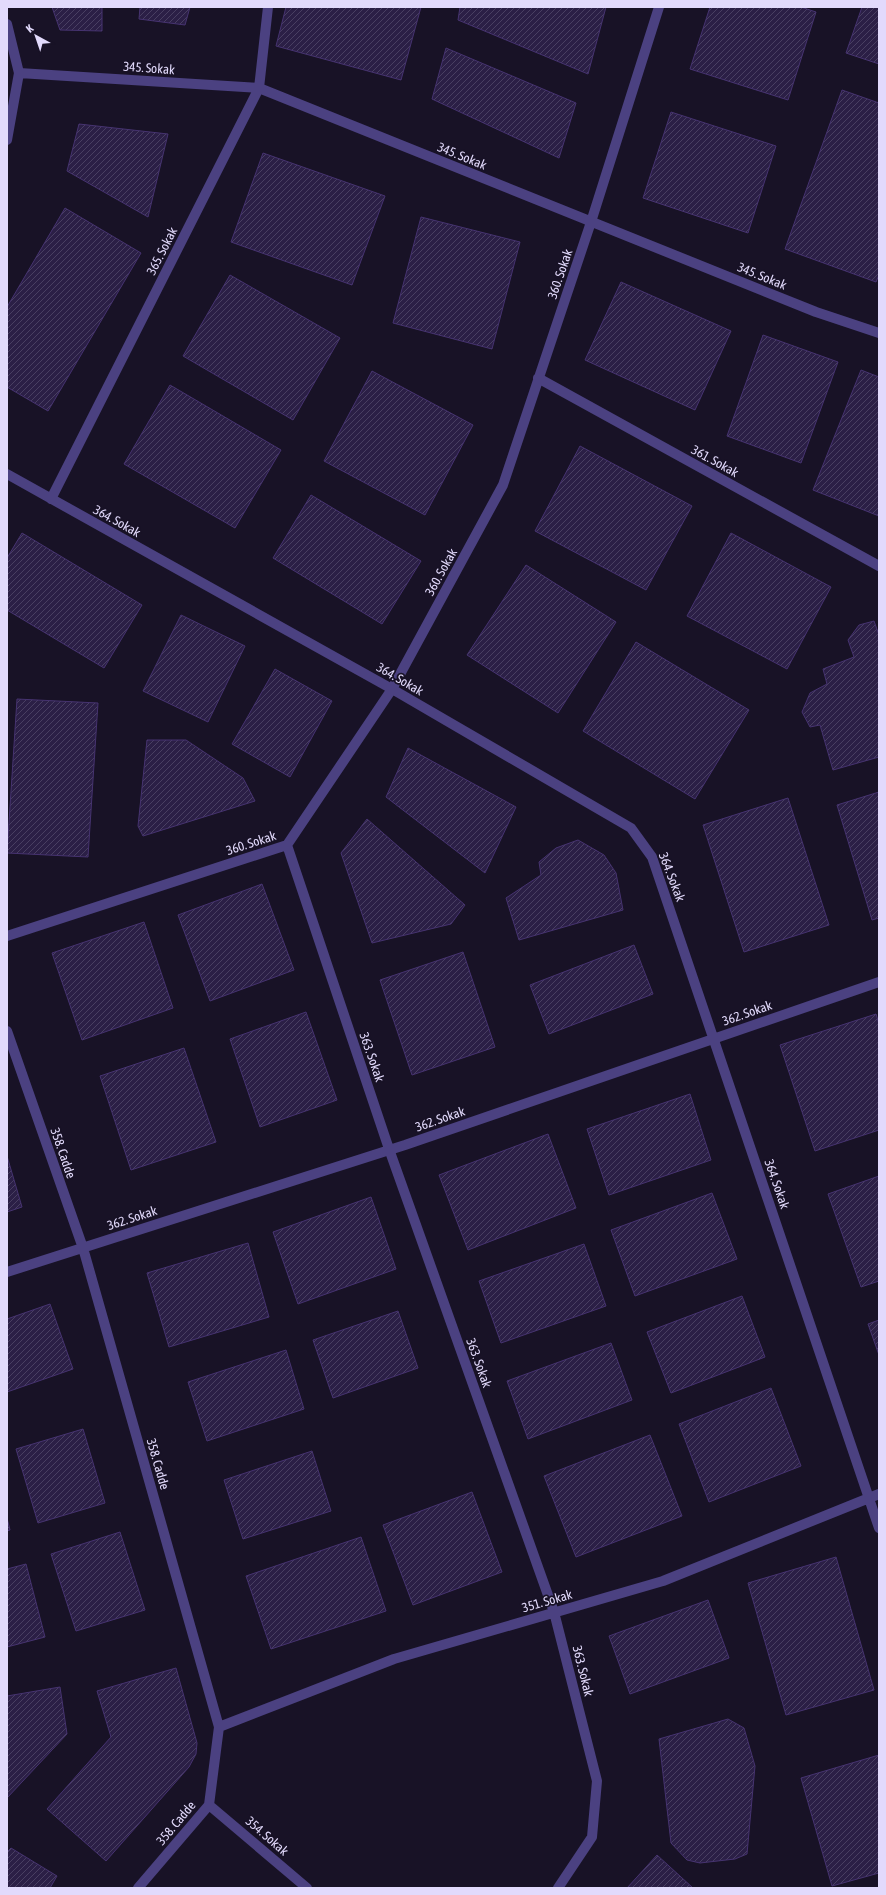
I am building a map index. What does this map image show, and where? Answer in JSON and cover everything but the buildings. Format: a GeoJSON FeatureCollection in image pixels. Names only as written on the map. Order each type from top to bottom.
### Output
{"type":"FeatureCollection","features":[{"type":"Feature","properties":{"kind":"street","name":"365. Sokak"},"geometry":{"type":"LineString","coordinates":[[51,499],[259,88],[268,7]]}},
{"type":"Feature","properties":{"kind":"street","name":"360. Sokak"},"geometry":{"type":"LineString","coordinates":[[7,936],[287,845],[392,688],[503,485],[591,222],[659,7]]}},
{"type":"Feature","properties":{"kind":"street"},"geometry":{"type":"LineString","coordinates":[[7,24],[19,73],[7,140]]}},
{"type":"Feature","properties":{"kind":"street","name":"345. Sokak"},"geometry":{"type":"LineString","coordinates":[[19,73],[259,88],[816,312],[879,333]]}},
{"type":"Feature","properties":{"kind":"street","name":"361. Sokak"},"geometry":{"type":"LineString","coordinates":[[538,378],[879,566]]}},
{"type":"Feature","properties":{"kind":"street","name":"364. Sokak"},"geometry":{"type":"LineString","coordinates":[[7,474],[392,688],[631,828],[652,857],[874,1496],[879,1528]]}},
{"type":"Feature","properties":{"kind":"street","name":"363. Sokak"},"geometry":{"type":"LineString","coordinates":[[287,845],[389,1150],[554,1612],[597,1781],[592,1837],[558,1888]]}},
{"type":"Feature","properties":{"kind":"street","name":"362. Sokak"},"geometry":{"type":"LineString","coordinates":[[7,1272],[389,1150],[879,982]]}},
{"type":"Feature","properties":{"kind":"street","name":"358. Cadde"},"geometry":{"type":"LineString","coordinates":[[7,1031],[83,1248],[220,1727],[209,1804],[138,1888]]}},
{"type":"Feature","properties":{"kind":"street","name":"351. Sokak"},"geometry":{"type":"LineString","coordinates":[[220,1727],[394,1660],[663,1581],[874,1496]]}},
{"type":"Feature","properties":{"kind":"street","name":"354. Sokak"},"geometry":{"type":"LineString","coordinates":[[209,1804],[307,1888]]}}]}
